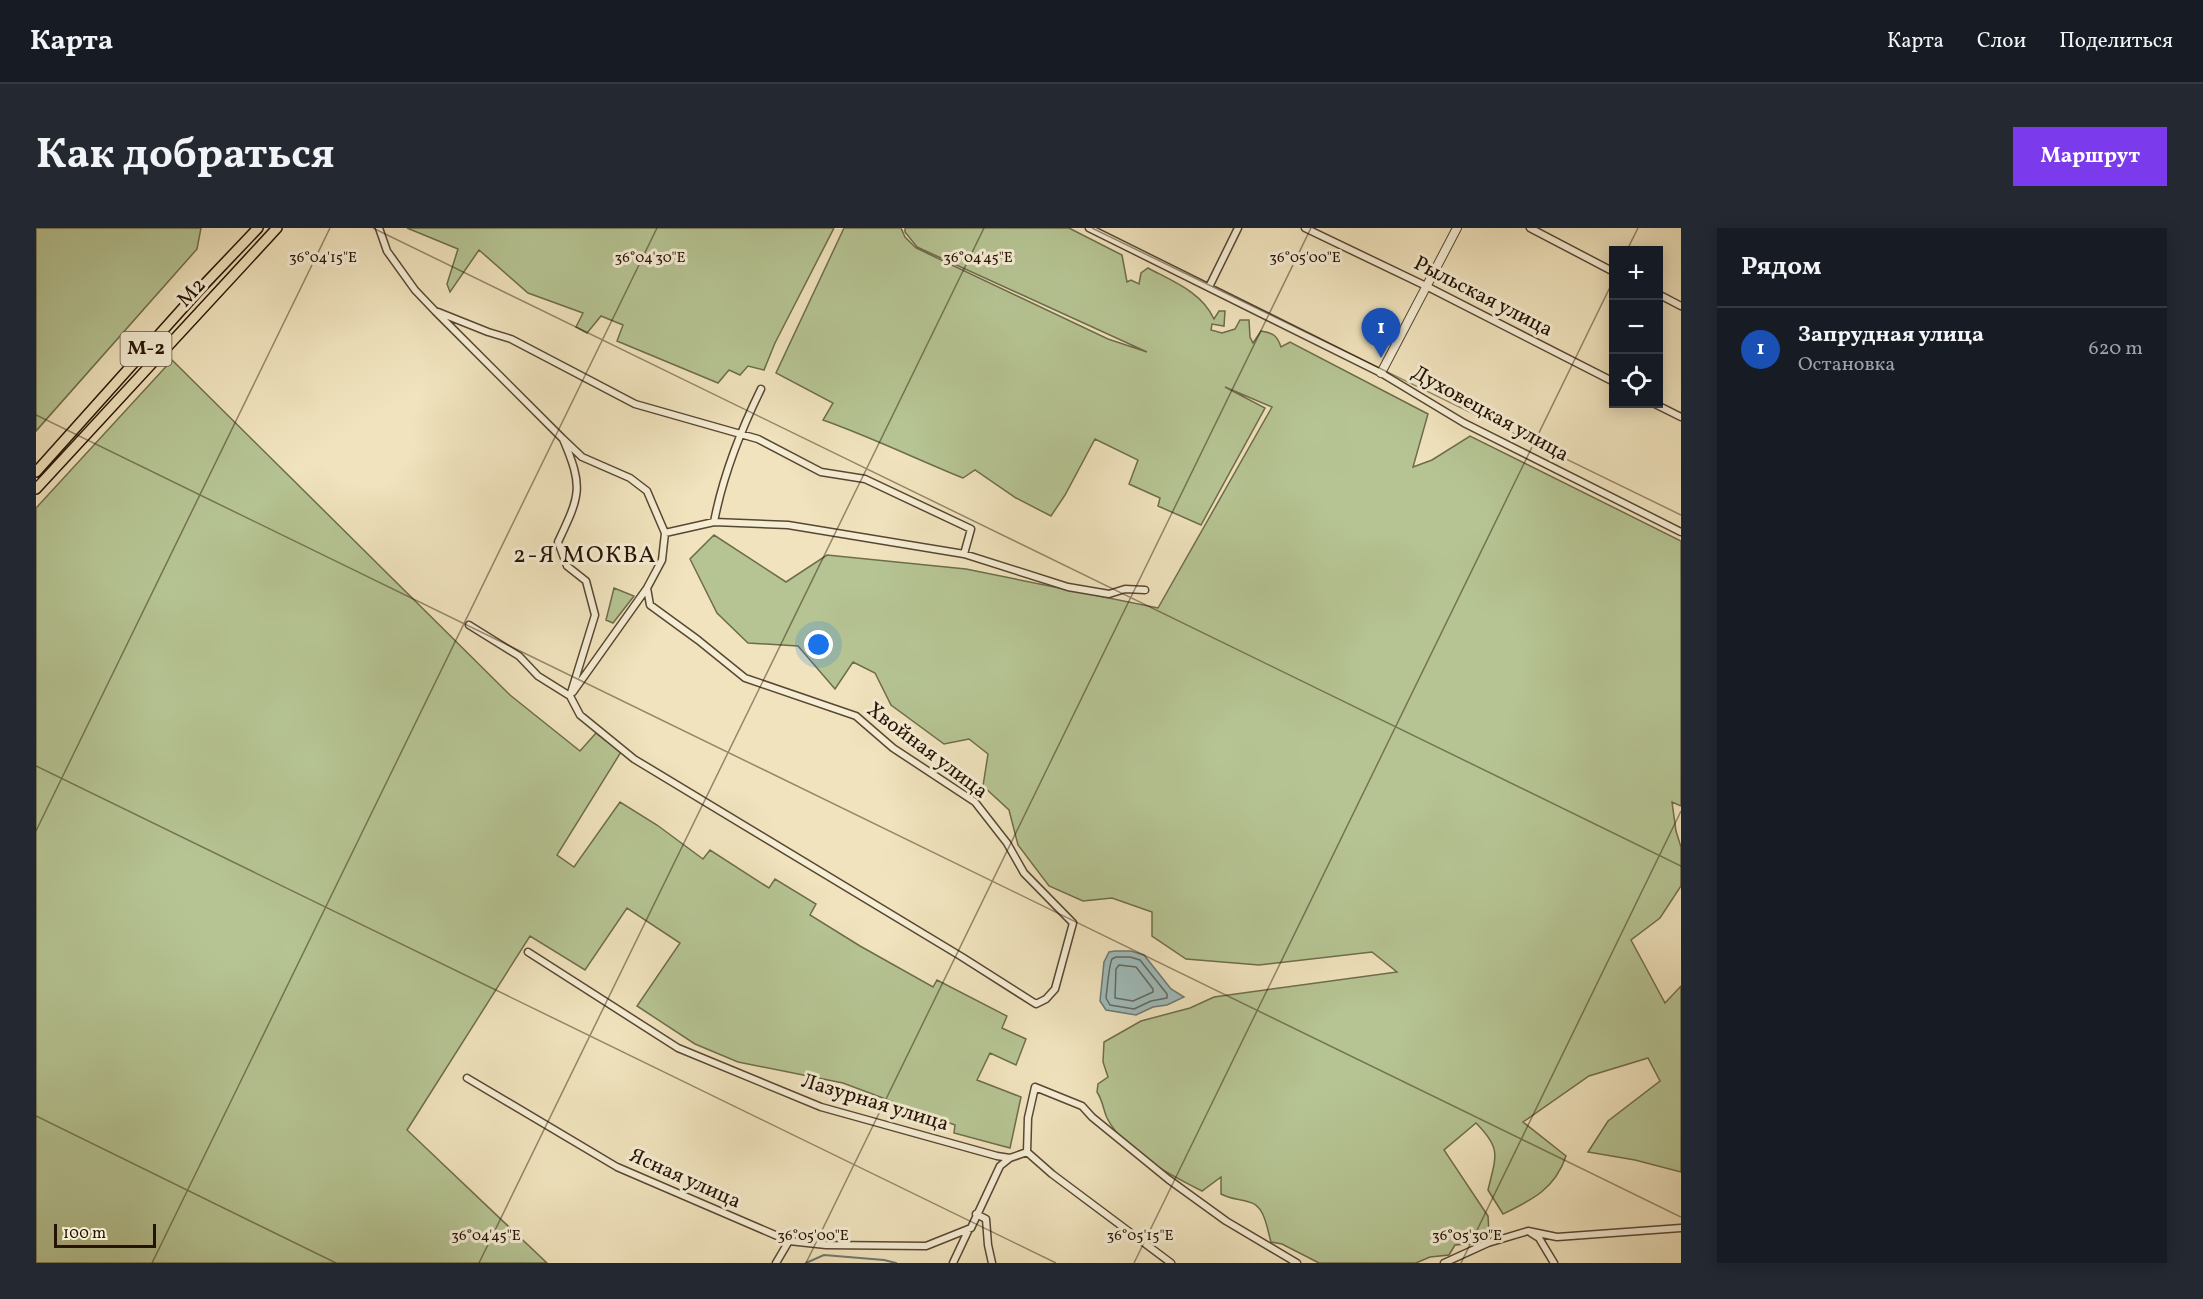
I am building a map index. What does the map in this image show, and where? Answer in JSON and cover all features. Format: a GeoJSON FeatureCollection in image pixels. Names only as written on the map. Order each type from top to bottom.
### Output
{"type":"FeatureCollection","features":[{"type":"Feature","properties":{"kind":"highway","name":"М-2"},"geometry":{"type":"LineString","coordinates":[[36,472],[200,289],[258,228]]}},
{"type":"Feature","properties":{"kind":"highway","name":"М2"},"geometry":{"type":"LineString","coordinates":[[36,489],[278,228]]}},
{"type":"Feature","properties":{"kind":"street"},"geometry":{"type":"LineString","coordinates":[[379,228],[387,251],[415,290],[582,457],[630,478],[647,491],[666,533],[662,560],[647,588],[570,696]]}},
{"type":"Feature","properties":{"kind":"street","name":"Духовецкая улица"},"geometry":{"type":"LineString","coordinates":[[1089,228],[1382,373],[1464,423],[1681,532]]}},
{"type":"Feature","properties":{"kind":"street"},"geometry":{"type":"LineString","coordinates":[[1209,287],[1238,228]]}},
{"type":"Feature","properties":{"kind":"street","name":"Рыльская улица"},"geometry":{"type":"LineString","coordinates":[[1305,228],[1428,287],[1609,379]]}},
{"type":"Feature","properties":{"kind":"street"},"geometry":{"type":"LineString","coordinates":[[1382,373],[1457,228]]}},
{"type":"Feature","properties":{"kind":"street"},"geometry":{"type":"LineString","coordinates":[[1530,228],[1609,269]]}},
{"type":"Feature","properties":{"kind":"street"},"geometry":{"type":"LineString","coordinates":[[1663,296],[1681,306]]}},
{"type":"Feature","properties":{"kind":"street"},"geometry":{"type":"LineString","coordinates":[[435,311],[511,339],[634,404],[759,439],[821,472],[865,479],[971,529],[964,554]]}},
{"type":"Feature","properties":{"kind":"street"},"geometry":{"type":"LineString","coordinates":[[714,522],[718,501],[739,434],[761,389]]}},
{"type":"Feature","properties":{"kind":"street"},"geometry":{"type":"LineString","coordinates":[[1663,408],[1681,417]]}},
{"type":"Feature","properties":{"kind":"street"},"geometry":{"type":"LineString","coordinates":[[563,439],[575,468],[578,495],[558,542],[567,566],[586,580],[595,615],[570,696]]}},
{"type":"Feature","properties":{"kind":"street"},"geometry":{"type":"LineString","coordinates":[[666,533],[714,522],[788,525],[964,554],[1068,587],[1109,594],[1125,590],[1144,590]]}},
{"type":"Feature","properties":{"kind":"street","name":"Хвойная улица"},"geometry":{"type":"LineString","coordinates":[[570,696],[580,715],[634,759],[1036,1004],[1046,999],[1055,989],[1073,923],[1024,873],[1007,843],[975,802],[893,748],[856,716],[745,678],[650,605],[647,588]]}},
{"type":"Feature","properties":{"kind":"street"},"geometry":{"type":"LineString","coordinates":[[469,626],[519,656],[538,676],[570,696]]}},
{"type":"Feature","properties":{"kind":"street","name":"Лазурная улица"},"geometry":{"type":"LineString","coordinates":[[528,952],[649,1031],[684,1051],[821,1107],[1010,1158]]}},
{"type":"Feature","properties":{"kind":"street","name":"Ясная улица"},"geometry":{"type":"LineString","coordinates":[[467,1078],[617,1167],[789,1241],[826,1245],[926,1246],[969,1229]]}},
{"type":"Feature","properties":{"kind":"street"},"geometry":{"type":"LineString","coordinates":[[1027,1152],[1028,1118],[1035,1087],[1082,1106],[1167,1179],[1226,1221],[1296,1263]]}},
{"type":"Feature","properties":{"kind":"street"},"geometry":{"type":"LineString","coordinates":[[952,1263],[1000,1166],[1010,1158],[1027,1152]]}},
{"type":"Feature","properties":{"kind":"street"},"geometry":{"type":"LineString","coordinates":[[1027,1152],[1171,1263]]}},
{"type":"Feature","properties":{"kind":"street"},"geometry":{"type":"LineString","coordinates":[[976,1214],[986,1219],[992,1263]]}},
{"type":"Feature","properties":{"kind":"street"},"geometry":{"type":"LineString","coordinates":[[1444,1263],[1488,1243],[1528,1231],[1557,1237],[1681,1228]]}},
{"type":"Feature","properties":{"kind":"street"},"geometry":{"type":"LineString","coordinates":[[1528,1231],[1539,1238],[1554,1263]]}},
{"type":"Feature","properties":{"kind":"street"},"geometry":{"type":"LineString","coordinates":[[776,1263],[789,1241]]}},
{"type":"Feature","properties":{"kind":"green space"},"geometry":{"type":"Polygon","coordinates":[[[36,228],[201,228],[197,249],[36,431],[36,228]]]}},
{"type":"Feature","properties":{"kind":"green space"},"geometry":{"type":"Polygon","coordinates":[[[407,228],[834,228],[775,343],[764,370],[748,366],[740,375],[729,370],[718,383],[617,341],[623,325],[601,316],[587,333],[576,327],[583,313],[528,293],[479,250],[450,292],[447,284],[458,249],[407,228]]]}},
{"type":"Feature","properties":{"kind":"green space"},"geometry":{"type":"Polygon","coordinates":[[[844,228],[901,228],[905,237],[916,248],[1108,339],[1147,352],[917,247],[905,232],[905,228],[1069,228],[1122,255],[1127,282],[1131,280],[1139,284],[1141,273],[1148,268],[1194,294],[1202,301],[1214,319],[1219,311],[1225,311],[1224,326],[1212,324],[1211,330],[1222,333],[1235,329],[1240,320],[1249,320],[1250,337],[1253,343],[1261,331],[1272,334],[1281,347],[1290,342],[1428,414],[1413,467],[1432,460],[1470,436],[1681,541],[1681,806],[1672,802],[1681,847],[1681,886],[1660,918],[1631,940],[1665,1003],[1681,986],[1681,1172],[1635,1160],[1588,1152],[1608,1121],[1660,1081],[1648,1058],[1589,1076],[1523,1122],[1566,1156],[1556,1177],[1549,1185],[1524,1204],[1503,1214],[1488,1190],[1495,1161],[1493,1147],[1476,1123],[1444,1150],[1488,1216],[1489,1232],[1469,1244],[1455,1245],[1449,1255],[1430,1257],[1416,1263],[1319,1263],[1282,1244],[1271,1242],[1265,1218],[1259,1208],[1249,1202],[1221,1194],[1221,1177],[1202,1191],[1149,1161],[1115,1130],[1107,1118],[1097,1092],[1098,1084],[1108,1077],[1103,1062],[1104,1042],[1141,1021],[1190,1008],[1214,997],[1397,972],[1372,952],[1259,965],[1186,959],[1152,936],[1152,912],[1112,898],[1083,901],[1049,886],[1018,845],[1009,810],[983,786],[988,754],[969,739],[944,744],[891,705],[875,673],[853,662],[835,689],[798,646],[748,643],[717,613],[690,559],[714,535],[786,582],[827,555],[966,569],[1158,608],[1272,407],[1225,387],[1265,408],[1201,525],[1158,506],[1160,498],[1129,484],[1138,460],[1095,439],[1051,516],[1016,498],[975,470],[963,478],[823,420],[833,403],[776,373],[844,228]]]}},
{"type":"Feature","properties":{"kind":"green space"},"geometry":{"type":"Polygon","coordinates":[[[172,360],[510,695],[580,751],[596,733],[621,752],[557,855],[574,867],[620,802],[657,825],[703,859],[710,850],[769,888],[775,879],[816,904],[810,915],[933,987],[937,980],[1007,1016],[1002,1028],[1026,1039],[1016,1065],[990,1053],[977,1080],[1021,1097],[1010,1148],[954,1133],[955,1125],[843,1083],[738,1062],[695,1044],[637,1006],[680,943],[627,908],[585,970],[530,936],[407,1130],[547,1263],[36,1263],[36,508],[172,360]]]}},
{"type":"Feature","properties":{"kind":"green space"},"geometry":{"type":"Polygon","coordinates":[[[614,588],[634,596],[613,623],[606,620],[614,588]]]}},
{"type":"Feature","properties":{"kind":"water"},"geometry":{"type":"Polygon","coordinates":[[[1131,951],[1144,955],[1171,989],[1184,997],[1136,1015],[1106,1010],[1100,1001],[1104,962],[1109,952],[1131,951]]]}},
{"type":"Feature","properties":{"kind":"waterway"},"geometry":{"type":"LineString","coordinates":[[806,1263],[824,1255],[896,1263]]}},
{"type":"Feature","properties":{"kind":"place","name":"Запрудная улица"},"geometry":{"type":"Point","coordinates":[1381,358]}},
{"type":"Feature","properties":{"kind":"district","name":"2-Я МОКВА"},"geometry":{"type":"Point","coordinates":[585,556]}}]}
